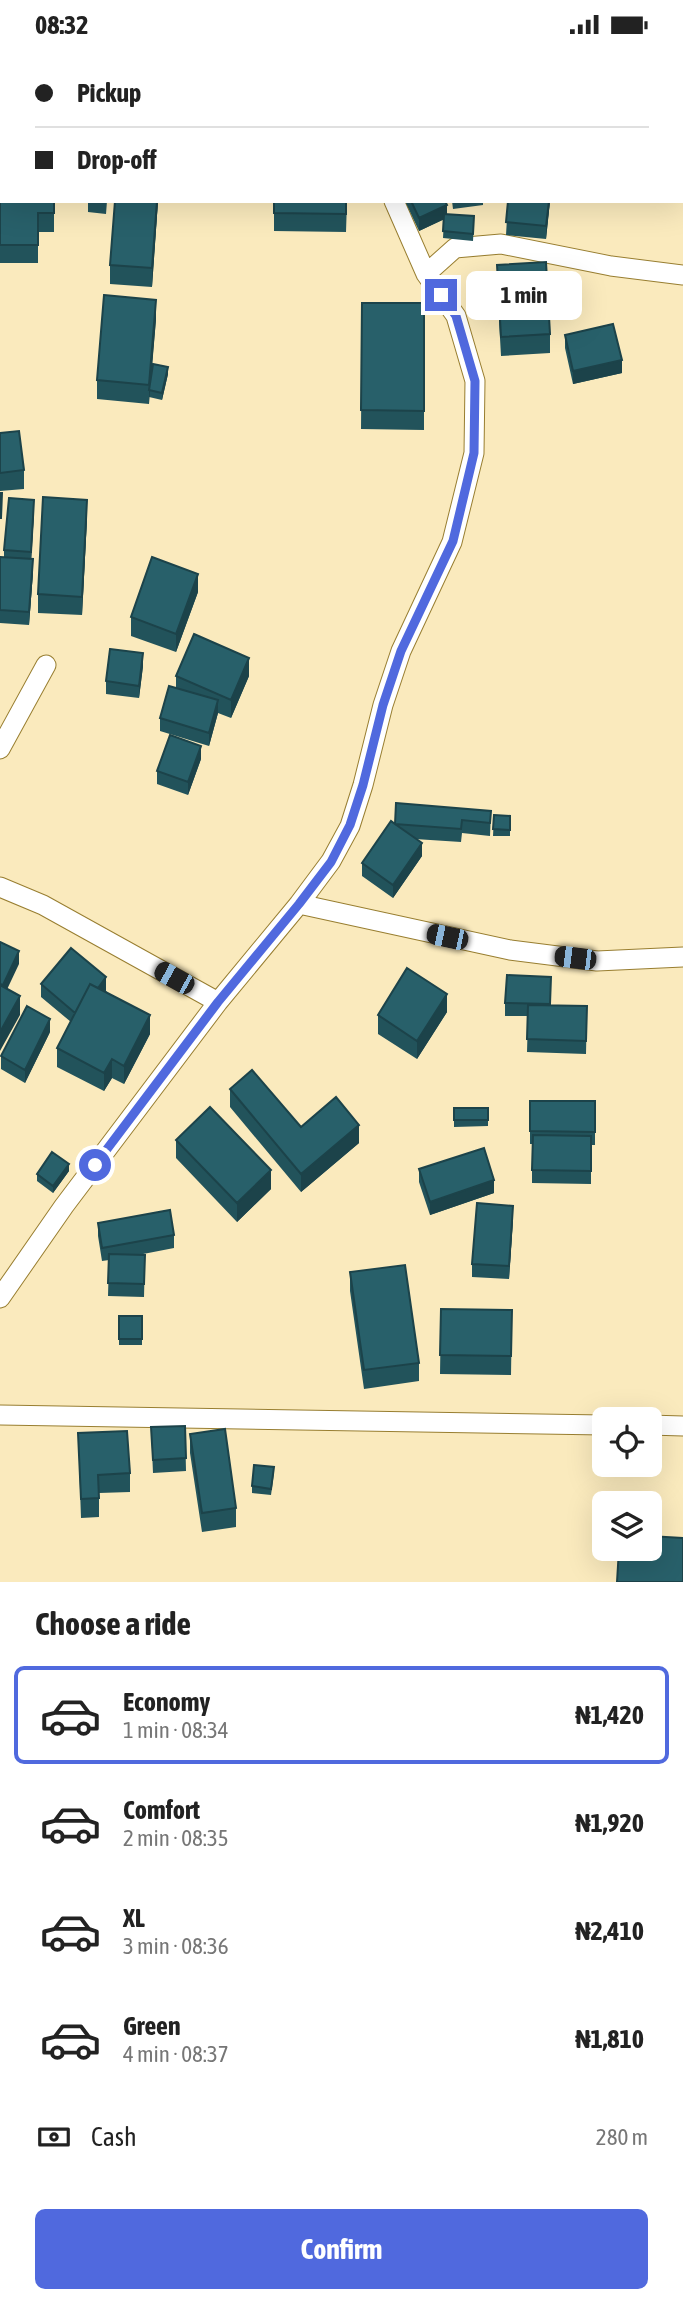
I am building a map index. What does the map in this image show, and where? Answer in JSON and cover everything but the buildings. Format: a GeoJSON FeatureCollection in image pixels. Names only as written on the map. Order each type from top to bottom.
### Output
{"type":"FeatureCollection","features":[{"type":"Feature","properties":{"kind":"street"},"geometry":{"type":"LineString","coordinates":[[0,1298],[64,1206],[218,1002],[331,862],[350,825],[401,651],[453,541],[474,453],[475,381],[456,316],[426,274],[395,203]]}},
{"type":"Feature","properties":{"kind":"street"},"geometry":{"type":"LineString","coordinates":[[426,274],[455,248],[501,244],[611,265],[683,275]]}},
{"type":"Feature","properties":{"kind":"street"},"geometry":{"type":"LineString","coordinates":[[0,749],[46,665]]}},
{"type":"Feature","properties":{"kind":"street"},"geometry":{"type":"LineString","coordinates":[[0,887],[43,905],[218,1002]]}},
{"type":"Feature","properties":{"kind":"street"},"geometry":{"type":"LineString","coordinates":[[299,904],[510,950],[597,961],[683,957]]}},
{"type":"Feature","properties":{"kind":"street"},"geometry":{"type":"LineString","coordinates":[[0,1415],[592,1425]]}},
{"type":"Feature","properties":{"kind":"street"},"geometry":{"type":"LineString","coordinates":[[662,1425],[683,1426]]}},
{"type":"Feature","properties":{"kind":"route"},"geometry":{"type":"LineString","coordinates":[[95,1165],[218,1002],[331,862],[350,825],[401,651],[453,541],[474,453],[475,381],[456,316],[441,295]]}}]}
